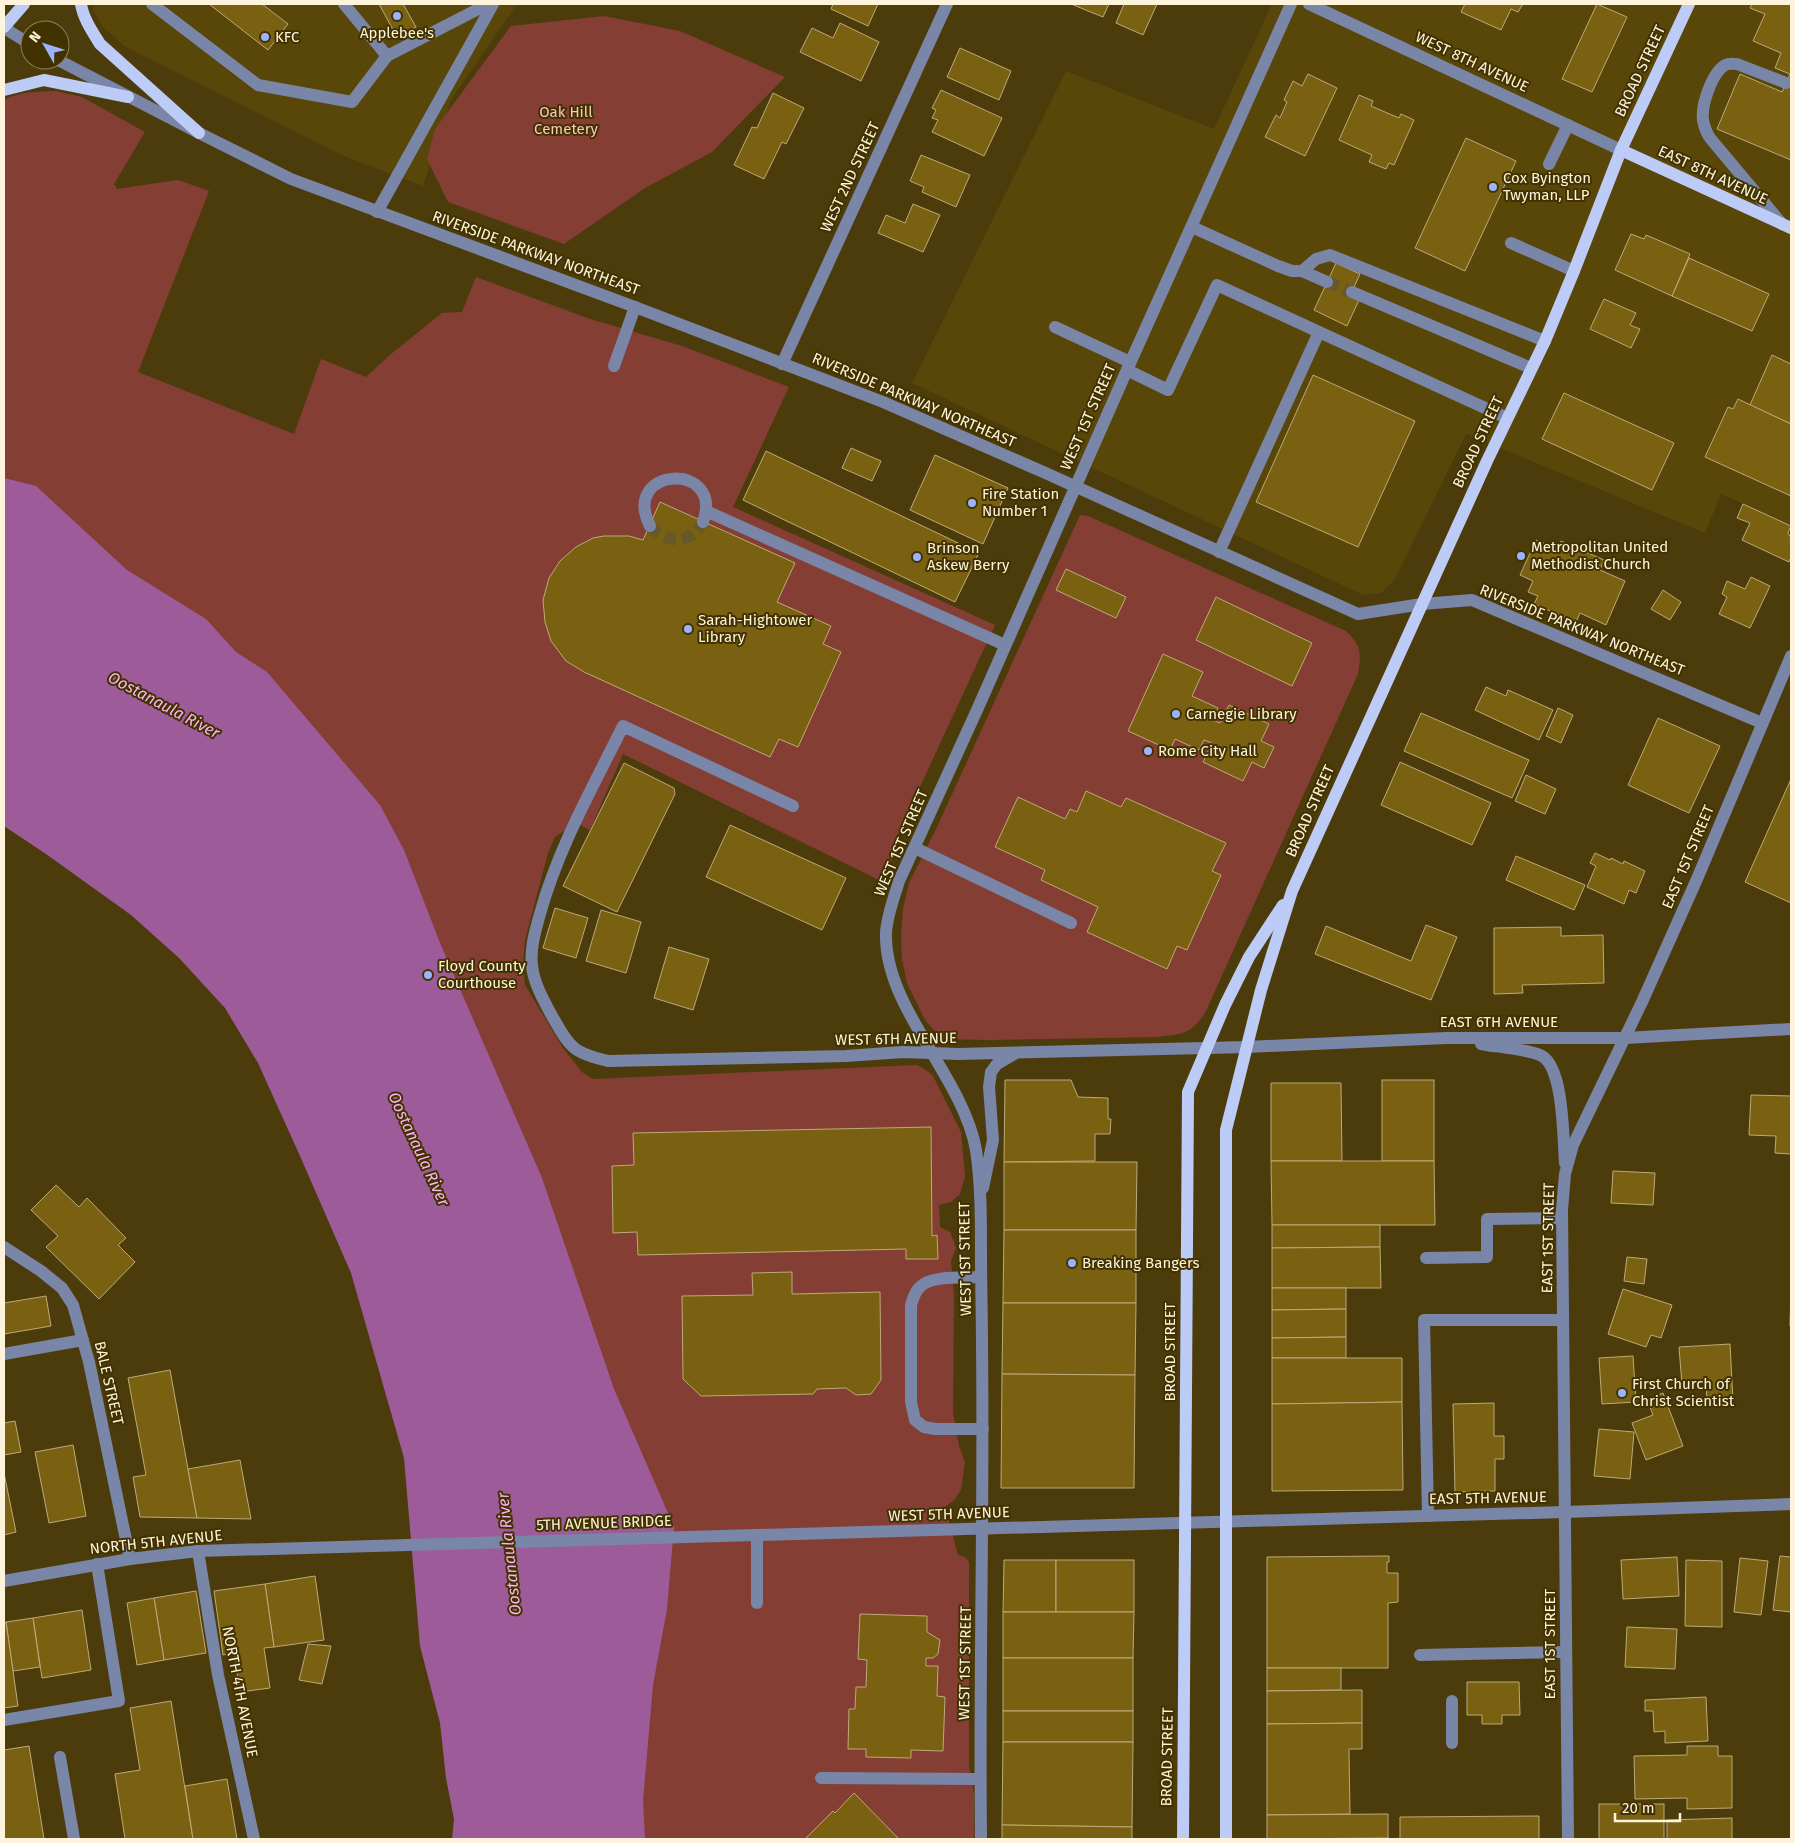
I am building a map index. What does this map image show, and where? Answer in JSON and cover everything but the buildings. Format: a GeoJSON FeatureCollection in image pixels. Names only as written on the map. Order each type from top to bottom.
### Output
{"type":"FeatureCollection","features":[{"type":"Feature","properties":{"kind":"main road"},"geometry":{"type":"LineString","coordinates":[[4,28],[24,4]]}},
{"type":"Feature","properties":{"kind":"main road"},"geometry":{"type":"LineString","coordinates":[[81,4],[90,30],[100,44],[199,133]]}},
{"type":"Feature","properties":{"kind":"main road","name":"BROAD STREET"},"geometry":{"type":"LineString","coordinates":[[1226,1839],[1226,1130],[1261,990],[1292,891],[1507,418],[1545,340],[1621,150],[1688,4]]}},
{"type":"Feature","properties":{"kind":"main road"},"geometry":{"type":"LineString","coordinates":[[4,90],[44,80],[128,97]]}},
{"type":"Feature","properties":{"kind":"main road","name":"EAST 8TH AVENUE"},"geometry":{"type":"LineString","coordinates":[[1621,150],[1787,226]]}},
{"type":"Feature","properties":{"kind":"main road","name":"BROAD STREET"},"geometry":{"type":"LineString","coordinates":[[1183,1839],[1188,1092],[1249,957],[1292,891]]}},
{"type":"Feature","properties":{"kind":"street"},"geometry":{"type":"LineString","coordinates":[[152,4],[258,85],[352,102],[387,56],[488,4]]}},
{"type":"Feature","properties":{"kind":"street"},"geometry":{"type":"LineString","coordinates":[[344,4],[387,56]]}},
{"type":"Feature","properties":{"kind":"street"},"geometry":{"type":"LineString","coordinates":[[377,212],[493,4]]}},
{"type":"Feature","properties":{"kind":"street","name":"WEST 2ND STREET"},"geometry":{"type":"LineString","coordinates":[[782,364],[947,4]]}},
{"type":"Feature","properties":{"kind":"street","name":"WEST 1ST STREET"},"geometry":{"type":"LineString","coordinates":[[981,1839],[983,1429],[981,1200],[976,1149],[962,1107],[895,983],[888,957],[886,932],[890,908],[899,881],[1291,4]]}},
{"type":"Feature","properties":{"kind":"street","name":"WEST 8TH AVENUE"},"geometry":{"type":"LineString","coordinates":[[1309,4],[1621,150]]}},
{"type":"Feature","properties":{"kind":"street"},"geometry":{"type":"LineString","coordinates":[[4,28],[20,38]]}},
{"type":"Feature","properties":{"kind":"street"},"geometry":{"type":"LineString","coordinates":[[1786,83],[1730,63],[1725,65],[1715,77],[1703,109],[1705,129],[1710,138],[1787,226]]}},
{"type":"Feature","properties":{"kind":"street","name":"RIVERSIDE PARKWAY NORTHEAST"},"geometry":{"type":"LineString","coordinates":[[70,66],[291,179],[883,402],[1042,471],[1074,488],[1358,614],[1422,604],[1472,600],[1762,723]]}},
{"type":"Feature","properties":{"kind":"street"},"geometry":{"type":"LineString","coordinates":[[1549,164],[1568,126]]}},
{"type":"Feature","properties":{"kind":"street"},"geometry":{"type":"LineString","coordinates":[[1192,227],[1278,266],[1292,271],[1302,271],[1327,282]]}},
{"type":"Feature","properties":{"kind":"street"},"geometry":{"type":"LineString","coordinates":[[1512,243],[1574,271]]}},
{"type":"Feature","properties":{"kind":"street"},"geometry":{"type":"LineString","coordinates":[[1302,271],[1316,259],[1330,255],[1545,340]]}},
{"type":"Feature","properties":{"kind":"street"},"geometry":{"type":"LineString","coordinates":[[1056,327],[1168,390],[1217,285],[1507,418]]}},
{"type":"Feature","properties":{"kind":"street"},"geometry":{"type":"LineString","coordinates":[[1352,292],[1531,368]]}},
{"type":"Feature","properties":{"kind":"street"},"geometry":{"type":"LineString","coordinates":[[614,366],[635,307]]}},
{"type":"Feature","properties":{"kind":"street"},"geometry":{"type":"LineString","coordinates":[[1219,552],[1319,332]]}},
{"type":"Feature","properties":{"kind":"street"},"geometry":{"type":"LineString","coordinates":[[650,526],[645,512],[646,497],[656,485],[669,478],[680,478],[693,483],[704,496],[705,516],[1005,645]]}},
{"type":"Feature","properties":{"kind":"street","name":"EAST 1ST STREET"},"geometry":{"type":"LineString","coordinates":[[1568,1839],[1562,1218],[1565,1174],[1574,1145],[1697,879],[1791,656]]}},
{"type":"Feature","properties":{"kind":"street","name":"WEST 6TH AVENUE"},"geometry":{"type":"LineString","coordinates":[[793,806],[623,726],[548,883],[532,942],[532,967],[537,986],[572,1048],[586,1056],[608,1061],[846,1056],[903,1052],[1017,1053],[1207,1048]]}},
{"type":"Feature","properties":{"kind":"street"},"geometry":{"type":"LineString","coordinates":[[915,848],[1071,923]]}},
{"type":"Feature","properties":{"kind":"street","name":"EAST 6TH AVENUE"},"geometry":{"type":"LineString","coordinates":[[1207,1048],[1446,1038],[1624,1038],[1791,1029]]}},
{"type":"Feature","properties":{"kind":"street"},"geometry":{"type":"LineString","coordinates":[[1446,1038],[1543,1056],[1554,1072],[1559,1085],[1565,1174]]}},
{"type":"Feature","properties":{"kind":"street"},"geometry":{"type":"LineString","coordinates":[[981,1200],[993,1140],[989,1088],[991,1072],[997,1064],[1017,1053]]}},
{"type":"Feature","properties":{"kind":"street"},"geometry":{"type":"LineString","coordinates":[[1426,1258],[1487,1257],[1487,1219],[1562,1218]]}},
{"type":"Feature","properties":{"kind":"street","name":"BALE STREET"},"geometry":{"type":"LineString","coordinates":[[4,1247],[41,1271],[62,1288],[73,1305],[89,1362],[130,1559]]}},
{"type":"Feature","properties":{"kind":"street"},"geometry":{"type":"LineString","coordinates":[[981,1277],[929,1281],[920,1287],[914,1296],[911,1305],[911,1402],[915,1420],[924,1427],[935,1429],[983,1429]]}},
{"type":"Feature","properties":{"kind":"street"},"geometry":{"type":"LineString","coordinates":[[1428,1516],[1424,1320],[1563,1320]]}},
{"type":"Feature","properties":{"kind":"street"},"geometry":{"type":"LineString","coordinates":[[4,1354],[82,1340]]}},
{"type":"Feature","properties":{"kind":"street","name":"EAST 5TH AVENUE"},"geometry":{"type":"LineString","coordinates":[[1186,1522],[1791,1504]]}},
{"type":"Feature","properties":{"kind":"street","name":"WEST 5TH AVENUE"},"geometry":{"type":"LineString","coordinates":[[714,1536],[1186,1522]]}},
{"type":"Feature","properties":{"kind":"street"},"geometry":{"type":"LineString","coordinates":[[757,1535],[757,1603]]}},
{"type":"Feature","properties":{"kind":"street","name":"5TH AVENUE BRIDGE"},"geometry":{"type":"LineString","coordinates":[[314,1547],[714,1536]]}},
{"type":"Feature","properties":{"kind":"street","name":"NORTH 5TH AVENUE"},"geometry":{"type":"LineString","coordinates":[[4,1581],[97,1564],[198,1551],[314,1547]]}},
{"type":"Feature","properties":{"kind":"street","name":"NORTH 4TH AVENUE"},"geometry":{"type":"LineString","coordinates":[[198,1551],[218,1674],[254,1839]]}},
{"type":"Feature","properties":{"kind":"street"},"geometry":{"type":"LineString","coordinates":[[4,1720],[119,1701],[97,1564]]}},
{"type":"Feature","properties":{"kind":"street"},"geometry":{"type":"LineString","coordinates":[[1420,1655],[1566,1652]]}},
{"type":"Feature","properties":{"kind":"street"},"geometry":{"type":"LineString","coordinates":[[1452,1701],[1452,1743]]}},
{"type":"Feature","properties":{"kind":"street"},"geometry":{"type":"LineString","coordinates":[[60,1757],[74,1839]]}},
{"type":"Feature","properties":{"kind":"street"},"geometry":{"type":"LineString","coordinates":[[821,1778],[980,1779]]}},
{"type":"Feature","properties":{"kind":"shaded area"},"geometry":{"type":"Polygon","coordinates":[[[93,4],[517,4],[451,100],[423,186],[344,156],[124,46],[103,27],[93,11],[93,4]]]}},
{"type":"Feature","properties":{"kind":"shaded area"},"geometry":{"type":"Polygon","coordinates":[[[1272,4],[1791,4],[1791,525],[1721,494],[1705,533],[1466,434],[1395,579],[1381,593],[1363,595],[912,383],[1066,71],[1214,129],[1272,4]]]}},
{"type":"Feature","properties":{"kind":"green space","name":"Oak Hill Cemetery"},"geometry":{"type":"Polygon","coordinates":[[[604,16],[680,31],[785,77],[712,152],[645,188],[564,244],[448,202],[427,159],[435,129],[511,26],[604,16]]]}},
{"type":"Feature","properties":{"kind":"green space","name":"Floyd County Courthouse"},"geometry":{"type":"Polygon","coordinates":[[[56,91],[82,97],[145,132],[114,184],[117,189],[178,180],[209,191],[138,372],[294,434],[321,359],[366,377],[442,313],[462,312],[476,277],[590,319],[682,346],[789,387],[733,507],[995,625],[893,845],[896,850],[883,882],[623,754],[590,830],[576,823],[555,837],[548,853],[525,940],[523,965],[525,985],[563,1048],[582,1072],[593,1079],[917,1065],[933,1076],[961,1132],[965,1176],[960,1194],[951,1202],[939,1205],[940,1227],[950,1232],[956,1248],[951,1261],[954,1295],[953,1413],[959,1446],[965,1462],[961,1490],[954,1500],[945,1507],[958,1555],[965,1557],[969,1562],[969,1766],[974,1794],[974,1839],[532,1839],[479,1284],[4,625],[4,100],[23,93],[56,91]]]}},
{"type":"Feature","properties":{"kind":"green space","name":"Rome City Hall"},"geometry":{"type":"Polygon","coordinates":[[[1080,515],[1088,516],[1346,631],[1358,646],[1360,661],[1358,674],[1205,1013],[1195,1026],[1179,1034],[1157,1037],[942,1039],[925,1020],[907,983],[902,959],[901,936],[903,909],[909,883],[937,827],[1080,515]]]}},
{"type":"Feature","properties":{"kind":"water","name":"Oostanaula River"},"geometry":{"type":"Polygon","coordinates":[[[4,478],[36,486],[127,570],[206,619],[236,652],[267,672],[380,805],[404,850],[440,943],[542,1178],[614,1389],[674,1527],[667,1609],[653,1685],[643,1801],[645,1839],[452,1839],[454,1819],[446,1778],[440,1723],[420,1646],[404,1458],[351,1273],[300,1156],[258,1063],[225,1008],[179,958],[131,915],[4,826],[4,478]]]}},
{"type":"Feature","properties":{"kind":"tunnel"},"geometry":{"type":"LineString","coordinates":[[1327,282],[1352,292]]}},
{"type":"Feature","properties":{"kind":"tunnel"},"geometry":{"type":"LineString","coordinates":[[650,526],[664,536],[678,539],[691,535],[703,522]]}},
{"type":"Feature","properties":{"kind":"place","name":"Applebee's"},"geometry":{"type":"Point","coordinates":[397,16]}},
{"type":"Feature","properties":{"kind":"place","name":"KFC"},"geometry":{"type":"Point","coordinates":[265,37]}},
{"type":"Feature","properties":{"kind":"place","name":"Cox Byington Twyman, LLP"},"geometry":{"type":"Point","coordinates":[1493,187]}},
{"type":"Feature","properties":{"kind":"place","name":"Fire Station Number 1"},"geometry":{"type":"Point","coordinates":[972,503]}},
{"type":"Feature","properties":{"kind":"place","name":"Metropolitan United Methodist Church"},"geometry":{"type":"Point","coordinates":[1521,556]}},
{"type":"Feature","properties":{"kind":"place","name":"Brinson Askew Berry"},"geometry":{"type":"Point","coordinates":[917,557]}},
{"type":"Feature","properties":{"kind":"place","name":"Sarah-Hightower Library"},"geometry":{"type":"Point","coordinates":[688,629]}},
{"type":"Feature","properties":{"kind":"place","name":"Carnegie Library"},"geometry":{"type":"Point","coordinates":[1176,714]}},
{"type":"Feature","properties":{"kind":"place","name":"Rome City Hall"},"geometry":{"type":"Point","coordinates":[1148,751]}},
{"type":"Feature","properties":{"kind":"place","name":"Floyd County Courthouse"},"geometry":{"type":"Point","coordinates":[428,975]}},
{"type":"Feature","properties":{"kind":"place","name":"Breaking Bangers"},"geometry":{"type":"Point","coordinates":[1072,1263]}},
{"type":"Feature","properties":{"kind":"place","name":"First Church of Christ Scientist"},"geometry":{"type":"Point","coordinates":[1622,1393]}}]}
